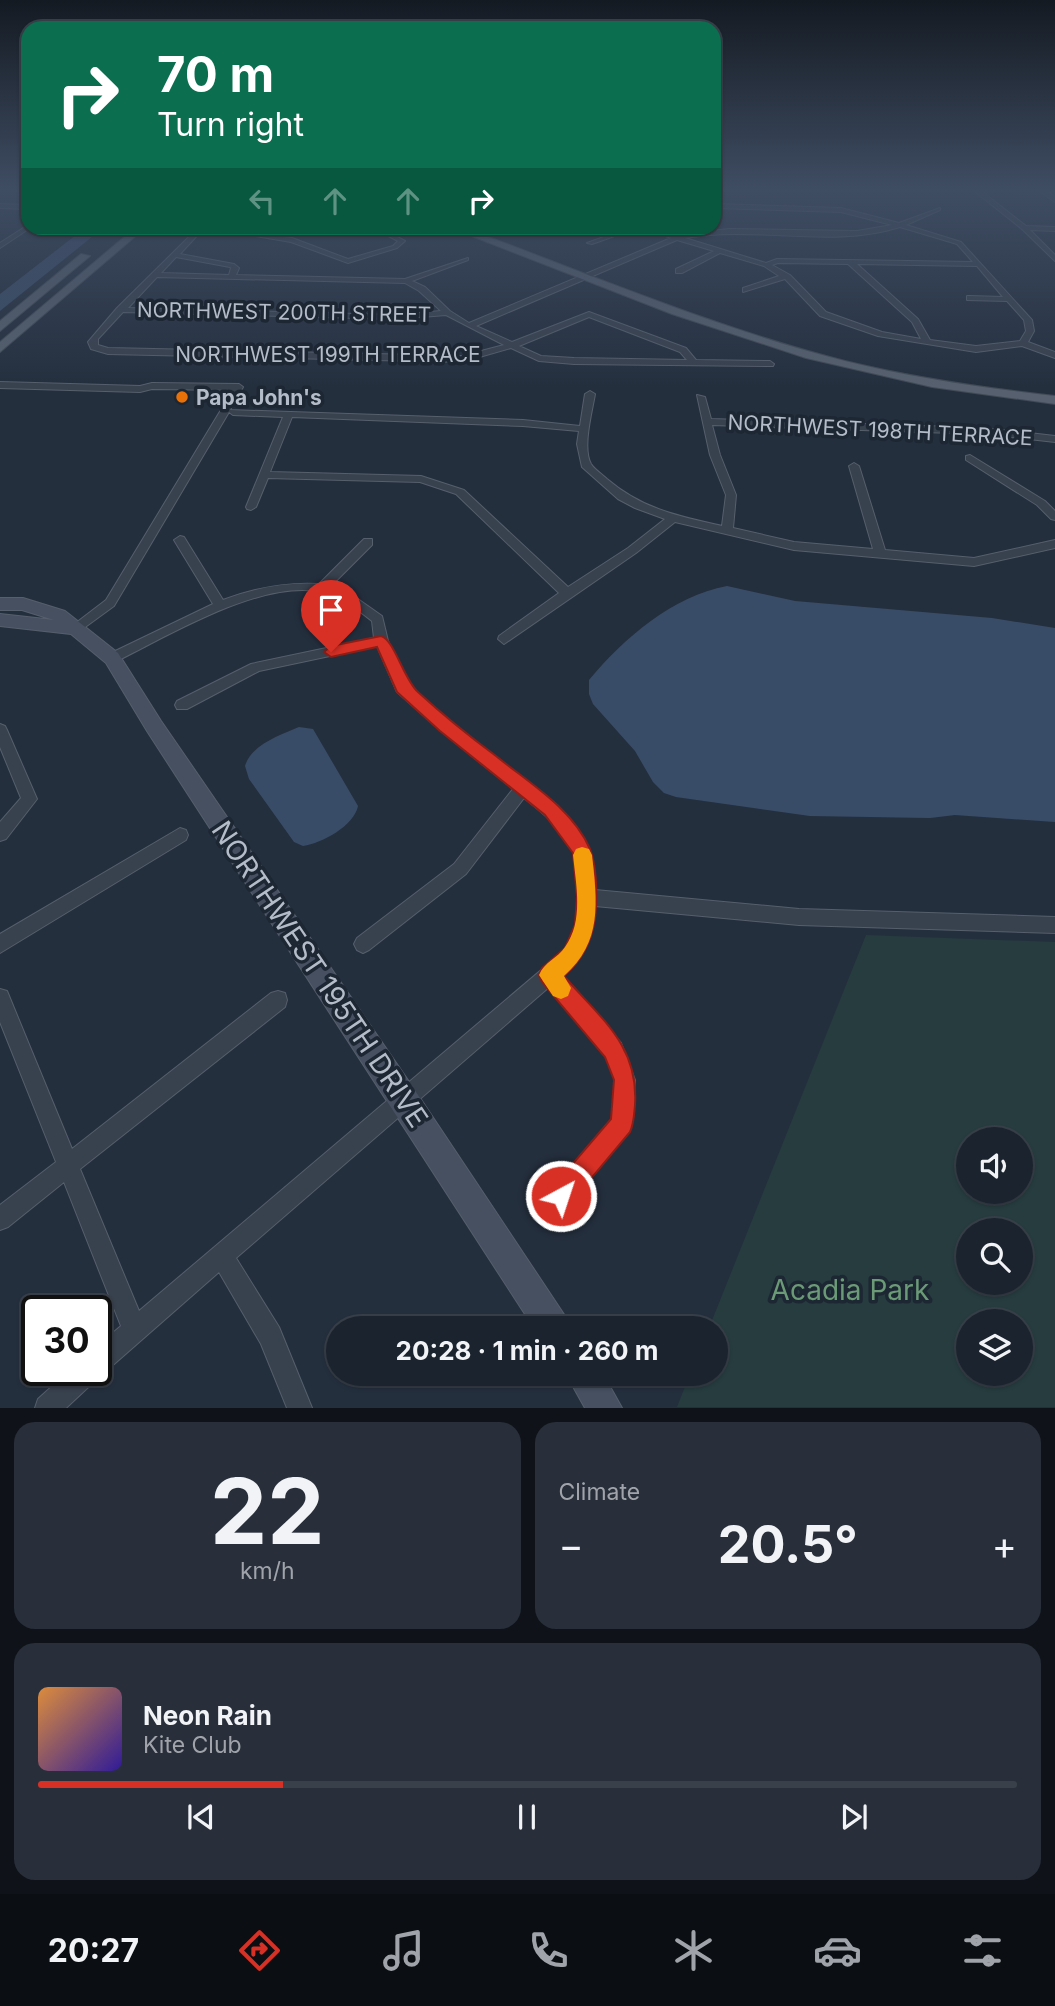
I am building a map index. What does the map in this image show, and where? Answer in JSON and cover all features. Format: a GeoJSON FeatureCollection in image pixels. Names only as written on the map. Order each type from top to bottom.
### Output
{"type":"FeatureCollection","features":[{"type":"Feature","properties":{"kind":"main road"},"geometry":{"type":"LineString","coordinates":[[0,327],[85,256]]}},
{"type":"Feature","properties":{"kind":"main road"},"geometry":{"type":"LineString","coordinates":[[0,348],[108,256]]}},
{"type":"Feature","properties":{"kind":"main road"},"geometry":{"type":"LineString","coordinates":[[537,256],[591,274]]}},
{"type":"Feature","properties":{"kind":"main road"},"geometry":{"type":"LineString","coordinates":[[544,256],[775,344],[850,366],[1055,400]]}},
{"type":"Feature","properties":{"kind":"main road"},"geometry":{"type":"LineString","coordinates":[[937,380],[1055,393]]}},
{"type":"Feature","properties":{"kind":"street"},"geometry":{"type":"LineString","coordinates":[[120,310],[173,256]]}},
{"type":"Feature","properties":{"kind":"street"},"geometry":{"type":"LineString","coordinates":[[178,256],[232,265],[235,268],[232,276]]}},
{"type":"Feature","properties":{"kind":"street"},"geometry":{"type":"LineString","coordinates":[[334,256],[348,261],[366,256]]}},
{"type":"Feature","properties":{"kind":"street"},"geometry":{"type":"LineString","coordinates":[[469,326],[634,256]]}},
{"type":"Feature","properties":{"kind":"street"},"geometry":{"type":"LineString","coordinates":[[679,271],[710,256]]}},
{"type":"Feature","properties":{"kind":"street"},"geometry":{"type":"LineString","coordinates":[[735,256],[766,265],[785,275],[816,308],[842,322],[881,334],[976,349],[1023,343],[1055,355]]}},
{"type":"Feature","properties":{"kind":"street"},"geometry":{"type":"LineString","coordinates":[[971,256],[1028,320],[1030,331],[1023,343]]}},
{"type":"Feature","properties":{"kind":"street"},"geometry":{"type":"LineString","coordinates":[[405,281],[466,259]]}},
{"type":"Feature","properties":{"kind":"street"},"geometry":{"type":"LineString","coordinates":[[348,261],[348,278]]}},
{"type":"Feature","properties":{"kind":"street"},"geometry":{"type":"LineString","coordinates":[[766,265],[776,261],[979,264]]}},
{"type":"Feature","properties":{"kind":"street"},"geometry":{"type":"LineString","coordinates":[[850,262],[915,321],[926,341]]}},
{"type":"Feature","properties":{"kind":"street"},"geometry":{"type":"LineString","coordinates":[[155,275],[405,281],[422,289],[447,313],[513,347],[589,314],[683,350],[693,362]]}},
{"type":"Feature","properties":{"kind":"street"},"geometry":{"type":"LineString","coordinates":[[746,290],[785,275]]}},
{"type":"Feature","properties":{"kind":"street"},"geometry":{"type":"LineString","coordinates":[[970,298],[1009,299]]}},
{"type":"Feature","properties":{"kind":"street","name":"NORTHWEST 200TH STREET"},"geometry":{"type":"LineString","coordinates":[[120,310],[396,317],[447,313]]}},
{"type":"Feature","properties":{"kind":"street","name":"NORTHWEST 199TH TERRACE"},"geometry":{"type":"LineString","coordinates":[[120,310],[94,338],[94,347],[108,351],[462,359],[490,355],[513,347],[540,358],[574,361],[770,364]]}},
{"type":"Feature","properties":{"kind":"street"},"geometry":{"type":"LineString","coordinates":[[0,385],[140,389],[152,386],[239,387],[110,603],[76,629],[0,620]]}},
{"type":"Feature","properties":{"kind":"street"},"geometry":{"type":"LineString","coordinates":[[590,394],[582,444],[586,466],[622,497],[673,518],[794,546],[974,562],[1055,544]]}},
{"type":"Feature","properties":{"kind":"street"},"geometry":{"type":"LineString","coordinates":[[700,397],[715,455],[731,495],[727,530]]}},
{"type":"Feature","properties":{"kind":"street"},"geometry":{"type":"LineString","coordinates":[[233,412],[523,423],[584,429]]}},
{"type":"Feature","properties":{"kind":"street"},"geometry":{"type":"LineString","coordinates":[[251,507],[288,415]]}},
{"type":"Feature","properties":{"kind":"street","name":"NORTHWEST 198TH TERRACE"},"geometry":{"type":"LineString","coordinates":[[706,422],[984,431],[1055,439]]}},
{"type":"Feature","properties":{"kind":"street"},"geometry":{"type":"LineString","coordinates":[[970,458],[1041,503],[1055,517]]}},
{"type":"Feature","properties":{"kind":"street"},"geometry":{"type":"LineString","coordinates":[[854,466],[880,554]]}},
{"type":"Feature","properties":{"kind":"street"},"geometry":{"type":"LineString","coordinates":[[264,475],[421,479],[460,492],[567,593]]}},
{"type":"Feature","properties":{"kind":"street"},"geometry":{"type":"LineString","coordinates":[[504,639],[534,614],[647,541],[673,518]]}},
{"type":"Feature","properties":{"kind":"street"},"geometry":{"type":"LineString","coordinates":[[180,540],[221,607]]}},
{"type":"Feature","properties":{"kind":"street"},"geometry":{"type":"LineString","coordinates":[[322,588],[368,542]]}},
{"type":"Feature","properties":{"kind":"street"},"geometry":{"type":"LineString","coordinates":[[112,658],[221,607],[275,588],[322,588],[359,604],[378,619],[381,641],[402,688],[446,727],[551,810],[570,832],[582,852],[587,897],[585,925],[572,955],[112,1349]]}},
{"type":"Feature","properties":{"kind":"street","name":"NORTHWEST 195TH DRIVE"},"geometry":{"type":"LineString","coordinates":[[0,604],[23,604],[59,615],[112,658],[154,726],[546,1316]]}},
{"type":"Feature","properties":{"kind":"street"},"geometry":{"type":"LineString","coordinates":[[182,705],[256,667],[381,641]]}},
{"type":"Feature","properties":{"kind":"street"},"geometry":{"type":"LineString","coordinates":[[0,730],[29,799],[0,834]]}},
{"type":"Feature","properties":{"kind":"street"},"geometry":{"type":"LineString","coordinates":[[363,944],[460,869],[523,788]]}},
{"type":"Feature","properties":{"kind":"street"},"geometry":{"type":"LineString","coordinates":[[0,944],[180,835]]}},
{"type":"Feature","properties":{"kind":"street"},"geometry":{"type":"LineString","coordinates":[[587,897],[799,916],[1055,925]]}},
{"type":"Feature","properties":{"kind":"street"},"geometry":{"type":"LineString","coordinates":[[545,1214],[622,1123],[625,1080],[614,1050],[549,975]]}},
{"type":"Feature","properties":{"kind":"street"},"geometry":{"type":"LineString","coordinates":[[0,998],[134,1329]]}},
{"type":"Feature","properties":{"kind":"street"},"geometry":{"type":"LineString","coordinates":[[0,1219],[278,1000]]}},
{"type":"Feature","properties":{"kind":"street"},"geometry":{"type":"LineString","coordinates":[[222,1255],[270,1336],[300,1408]]}},
{"type":"Feature","properties":{"kind":"street"},"geometry":{"type":"LineString","coordinates":[[47,1408],[71,1386]]}},
{"type":"Feature","properties":{"kind":"street"},"geometry":{"type":"LineString","coordinates":[[591,1386],[605,1408]]}},
{"type":"Feature","properties":{"kind":"green space","name":"Acadia Park"},"geometry":{"type":"Polygon","coordinates":[[[866,935],[1055,942],[1055,1407],[677,1407],[685,1386],[728,1386],[728,1316],[714,1316],[866,935]]]}},
{"type":"Feature","properties":{"kind":"water"},"geometry":{"type":"Polygon","coordinates":[[[49,256],[69,256],[0,311],[0,294],[49,256]]]}},
{"type":"Feature","properties":{"kind":"water"},"geometry":{"type":"Polygon","coordinates":[[[727,586],[795,601],[992,618],[1055,628],[1055,822],[955,815],[930,818],[810,816],[664,793],[653,782],[635,751],[593,704],[589,694],[589,680],[618,649],[651,621],[688,599],[727,586]]]}},
{"type":"Feature","properties":{"kind":"water"},"geometry":{"type":"Polygon","coordinates":[[[299,727],[313,729],[358,806],[344,827],[319,841],[303,846],[294,842],[249,779],[245,766],[253,752],[275,737],[299,727]]]}},
{"type":"Feature","properties":{"kind":"slow traffic"},"geometry":{"type":"LineString","coordinates":[[561,988],[549,975],[572,955],[585,925],[587,897],[582,855]]}},
{"type":"Feature","properties":{"kind":"place","name":"Papa John's"},"geometry":{"type":"Point","coordinates":[182,397]}},
{"type":"Feature","properties":{"kind":"route"},"geometry":{"type":"LineString","coordinates":[[331,652],[381,641],[402,688],[446,727],[551,810],[570,832],[582,852],[587,897],[585,925],[572,955],[549,975],[614,1050],[625,1080],[622,1123],[561,1196]]}}]}
